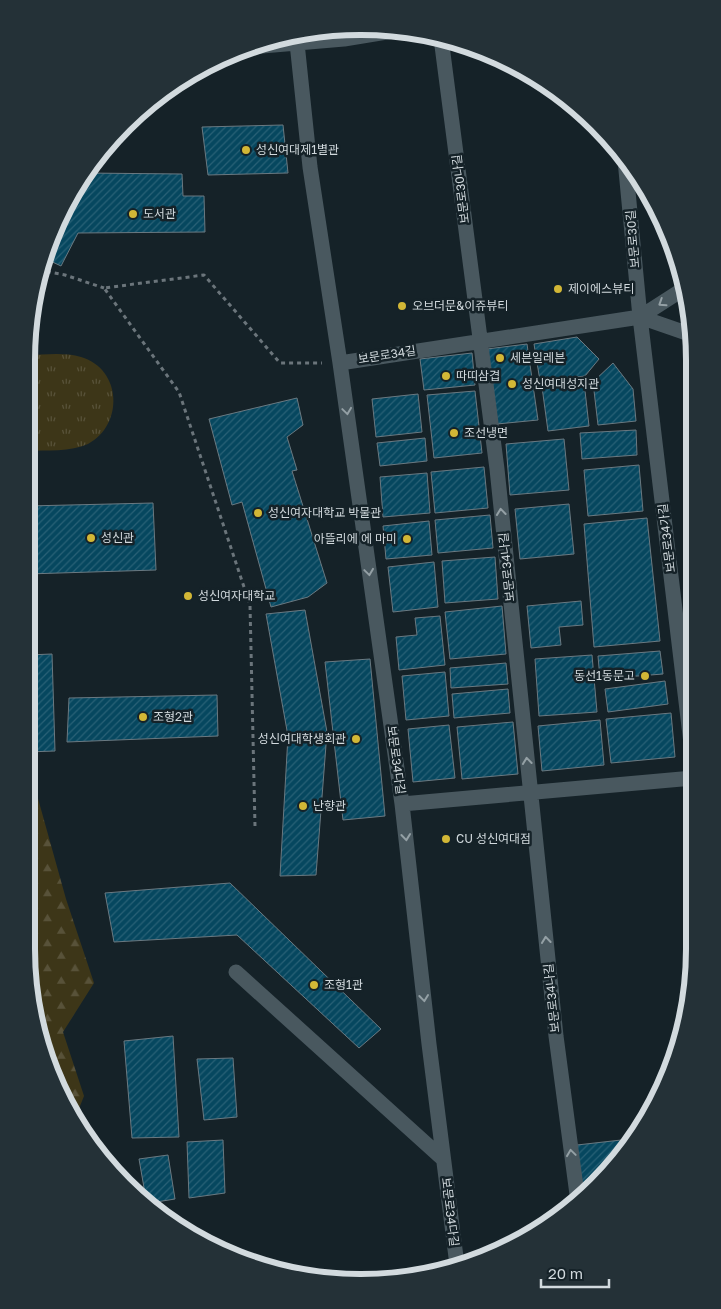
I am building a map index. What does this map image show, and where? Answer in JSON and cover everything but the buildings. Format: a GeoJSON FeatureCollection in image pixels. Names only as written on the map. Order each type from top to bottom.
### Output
{"type":"FeatureCollection","features":[{"type":"Feature","properties":{"kind":"street"},"geometry":{"type":"LineString","coordinates":[[284,44],[322,38]]}},
{"type":"Feature","properties":{"kind":"street","name":"보문로34길"},"geometry":{"type":"LineString","coordinates":[[297,43],[310,167],[340,362],[640,317],[679,292]]}},
{"type":"Feature","properties":{"kind":"street","name":"보문로30나길"},"geometry":{"type":"LineString","coordinates":[[442,45],[480,341]]}},
{"type":"Feature","properties":{"kind":"street","name":"보문로30길"},"geometry":{"type":"LineString","coordinates":[[626,173],[640,317]]}},
{"type":"Feature","properties":{"kind":"street"},"geometry":{"type":"LineString","coordinates":[[640,317],[684,332]]}},
{"type":"Feature","properties":{"kind":"street","name":"보문로34가길"},"geometry":{"type":"LineString","coordinates":[[640,317],[686,701]]}},
{"type":"Feature","properties":{"kind":"street","name":"보문로34나길"},"geometry":{"type":"LineString","coordinates":[[480,341],[497,469],[556,1036],[577,1192]]}},
{"type":"Feature","properties":{"kind":"street","name":"보문로34다길"},"geometry":{"type":"LineString","coordinates":[[340,362],[402,804],[456,1260]]}},
{"type":"Feature","properties":{"kind":"street"},"geometry":{"type":"LineString","coordinates":[[402,804],[686,779]]}},
{"type":"Feature","properties":{"kind":"street"},"geometry":{"type":"LineString","coordinates":[[236,972],[443,1158]]}},
{"type":"Feature","properties":{"kind":"path"},"geometry":{"type":"LineString","coordinates":[[47,272],[65,275],[104,288],[204,275],[280,363],[340,362]]}},
{"type":"Feature","properties":{"kind":"path"},"geometry":{"type":"LineString","coordinates":[[104,288],[179,392],[250,604],[255,826]]}},
{"type":"Feature","properties":{"kind":"green space"},"geometry":{"type":"Polygon","coordinates":[[[61,354],[81,357],[95,363],[111,385],[112,411],[108,424],[100,435],[81,447],[35,451],[35,355],[61,354]]]}},
{"type":"Feature","properties":{"kind":"green space"},"geometry":{"type":"Polygon","coordinates":[[[35,788],[66,899],[94,983],[63,1032],[84,1096],[78,1110],[52,1053],[41,1012],[35,949],[35,788]]]}},
{"type":"Feature","properties":{"kind":"place","name":"성신여대제1별관"},"geometry":{"type":"Point","coordinates":[246,150]}},
{"type":"Feature","properties":{"kind":"place","name":"도서관"},"geometry":{"type":"Point","coordinates":[133,214]}},
{"type":"Feature","properties":{"kind":"place","name":"제이에스뷰티"},"geometry":{"type":"Point","coordinates":[558,289]}},
{"type":"Feature","properties":{"kind":"place","name":"오브더문&이쥬뷰티"},"geometry":{"type":"Point","coordinates":[402,306]}},
{"type":"Feature","properties":{"kind":"place","name":"세븐일레븐"},"geometry":{"type":"Point","coordinates":[500,358]}},
{"type":"Feature","properties":{"kind":"place","name":"따띠삼겹"},"geometry":{"type":"Point","coordinates":[446,376]}},
{"type":"Feature","properties":{"kind":"place","name":"성신여대성지관"},"geometry":{"type":"Point","coordinates":[512,384]}},
{"type":"Feature","properties":{"kind":"place","name":"조선냉면"},"geometry":{"type":"Point","coordinates":[454,433]}},
{"type":"Feature","properties":{"kind":"place","name":"성신여자대학교 박물관"},"geometry":{"type":"Point","coordinates":[258,513]}},
{"type":"Feature","properties":{"kind":"place","name":"성신관"},"geometry":{"type":"Point","coordinates":[91,538]}},
{"type":"Feature","properties":{"kind":"place","name":"아뜰리에 에 마미"},"geometry":{"type":"Point","coordinates":[407,539]}},
{"type":"Feature","properties":{"kind":"place","name":"성신여자대학교"},"geometry":{"type":"Point","coordinates":[188,596]}},
{"type":"Feature","properties":{"kind":"place","name":"동선1동문고"},"geometry":{"type":"Point","coordinates":[645,676]}},
{"type":"Feature","properties":{"kind":"place","name":"조형2관"},"geometry":{"type":"Point","coordinates":[143,717]}},
{"type":"Feature","properties":{"kind":"place","name":"성신여대학생회관"},"geometry":{"type":"Point","coordinates":[356,739]}},
{"type":"Feature","properties":{"kind":"place","name":"난향관"},"geometry":{"type":"Point","coordinates":[303,806]}},
{"type":"Feature","properties":{"kind":"place","name":"CU 성신여대점"},"geometry":{"type":"Point","coordinates":[446,839]}},
{"type":"Feature","properties":{"kind":"place","name":"조형1관"},"geometry":{"type":"Point","coordinates":[314,985]}}]}
